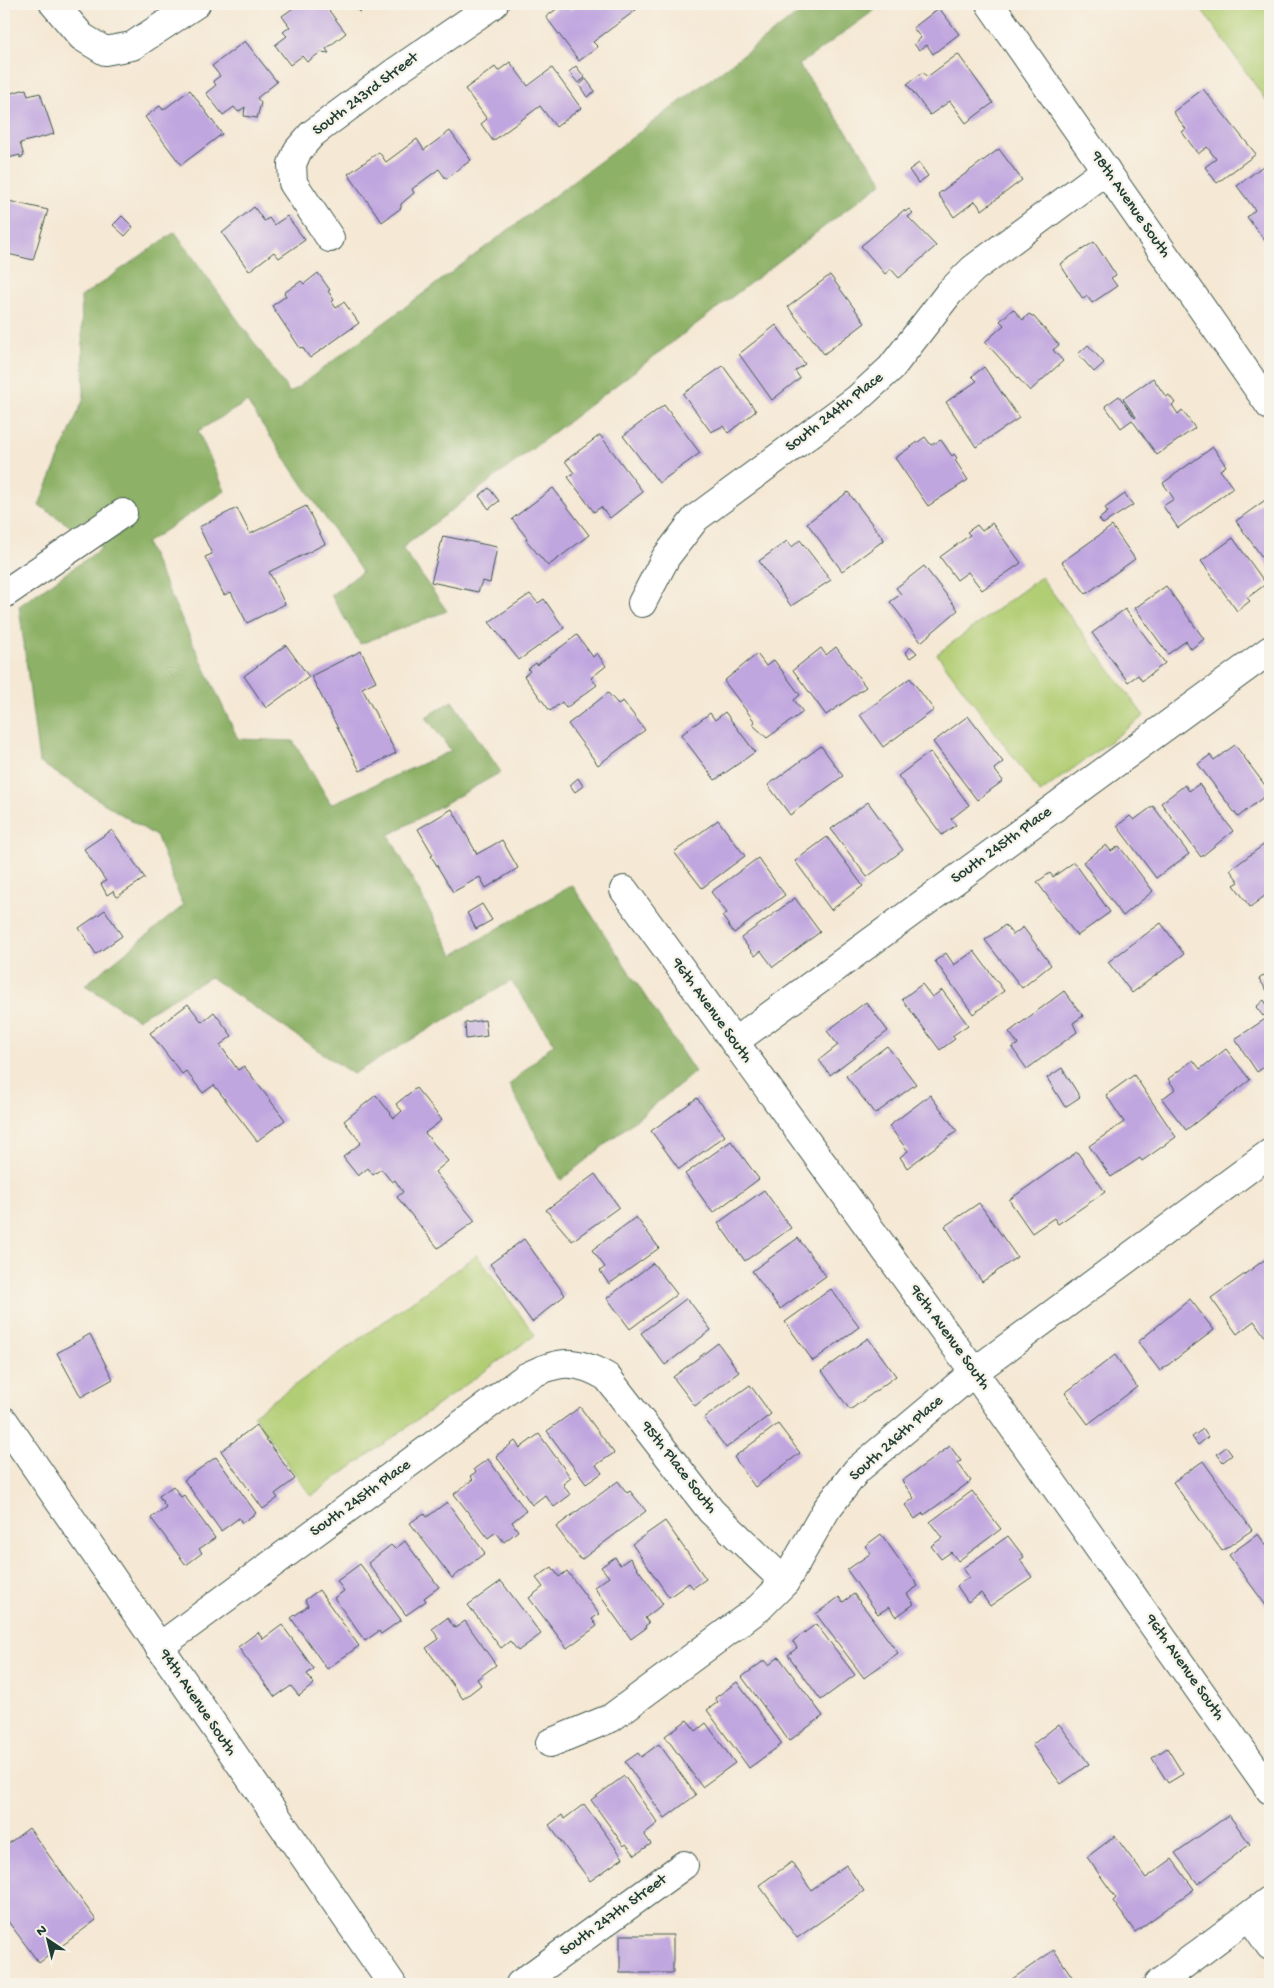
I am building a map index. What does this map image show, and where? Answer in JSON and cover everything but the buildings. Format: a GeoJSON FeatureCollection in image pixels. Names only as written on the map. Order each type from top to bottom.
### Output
{"type":"FeatureCollection","features":[{"type":"Feature","properties":{"kind":"street"},"geometry":{"type":"LineString","coordinates":[[54,4],[82,37],[105,51],[132,46],[196,4]]}},
{"type":"Feature","properties":{"kind":"street","name":"South 243rd Street"},"geometry":{"type":"LineString","coordinates":[[330,238],[293,183],[292,164],[298,150],[312,134],[395,72],[494,4]]}},
{"type":"Feature","properties":{"kind":"street","name":"98th Avenue South"},"geometry":{"type":"LineString","coordinates":[[990,4],[1270,406]]}},
{"type":"Feature","properties":{"kind":"street","name":"South 244th Place"},"geometry":{"type":"LineString","coordinates":[[642,603],[666,557],[696,518],[857,400],[891,368],[949,293],[973,269],[1106,170]]}},
{"type":"Feature","properties":{"kind":"street"},"geometry":{"type":"LineString","coordinates":[[4,594],[124,513]]}},
{"type":"Feature","properties":{"kind":"street","name":"South 245th Place"},"geometry":{"type":"LineString","coordinates":[[734,1042],[1270,650]]}},
{"type":"Feature","properties":{"kind":"street","name":"96th Avenue South"},"geometry":{"type":"LineString","coordinates":[[624,890],[974,1372],[1270,1790]]}},
{"type":"Feature","properties":{"kind":"street","name":"South 246th Place"},"geometry":{"type":"LineString","coordinates":[[550,1743],[611,1718],[759,1608],[785,1582],[826,1510],[857,1470],[974,1372],[1270,1153]]}},
{"type":"Feature","properties":{"kind":"street","name":"South 245th Place"},"geometry":{"type":"LineString","coordinates":[[159,1647],[526,1377],[547,1366],[568,1364]]}},
{"type":"Feature","properties":{"kind":"street","name":"95th Place South"},"geometry":{"type":"LineString","coordinates":[[568,1364],[587,1366],[607,1377],[711,1511],[785,1582]]}},
{"type":"Feature","properties":{"kind":"street","name":"94th Avenue South"},"geometry":{"type":"LineString","coordinates":[[4,1421],[392,1984]]}},
{"type":"Feature","properties":{"kind":"street","name":"South 247th Street"},"geometry":{"type":"LineString","coordinates":[[520,1984],[684,1865]]}},
{"type":"Feature","properties":{"kind":"street"},"geometry":{"type":"LineString","coordinates":[[1158,1984],[1260,1908],[1270,1946]]}},
{"type":"Feature","properties":{"kind":"green space"},"geometry":{"type":"Polygon","coordinates":[[[811,4],[883,4],[799,65],[883,182],[402,548],[447,611],[360,644],[331,595],[362,572],[247,402],[198,431],[225,491],[146,543],[238,739],[293,741],[331,804],[451,751],[426,717],[452,701],[501,772],[389,835],[453,955],[572,885],[695,1072],[561,1180],[509,1085],[554,1043],[511,981],[353,1074],[210,977],[137,1019],[85,985],[183,906],[157,837],[39,762],[19,606],[102,548],[39,505],[84,398],[81,297],[175,232],[290,393],[811,4]]]}},
{"type":"Feature","properties":{"kind":"green space"},"geometry":{"type":"Polygon","coordinates":[[[1198,4],[1270,4],[1270,106],[1198,4]]]}},
{"type":"Feature","properties":{"kind":"green space"},"geometry":{"type":"Polygon","coordinates":[[[1041,577],[1144,716],[1040,793],[937,654],[1041,577]]]}},
{"type":"Feature","properties":{"kind":"green space"},"geometry":{"type":"Polygon","coordinates":[[[477,1255],[535,1335],[311,1496],[253,1415],[477,1255]]]}}]}
